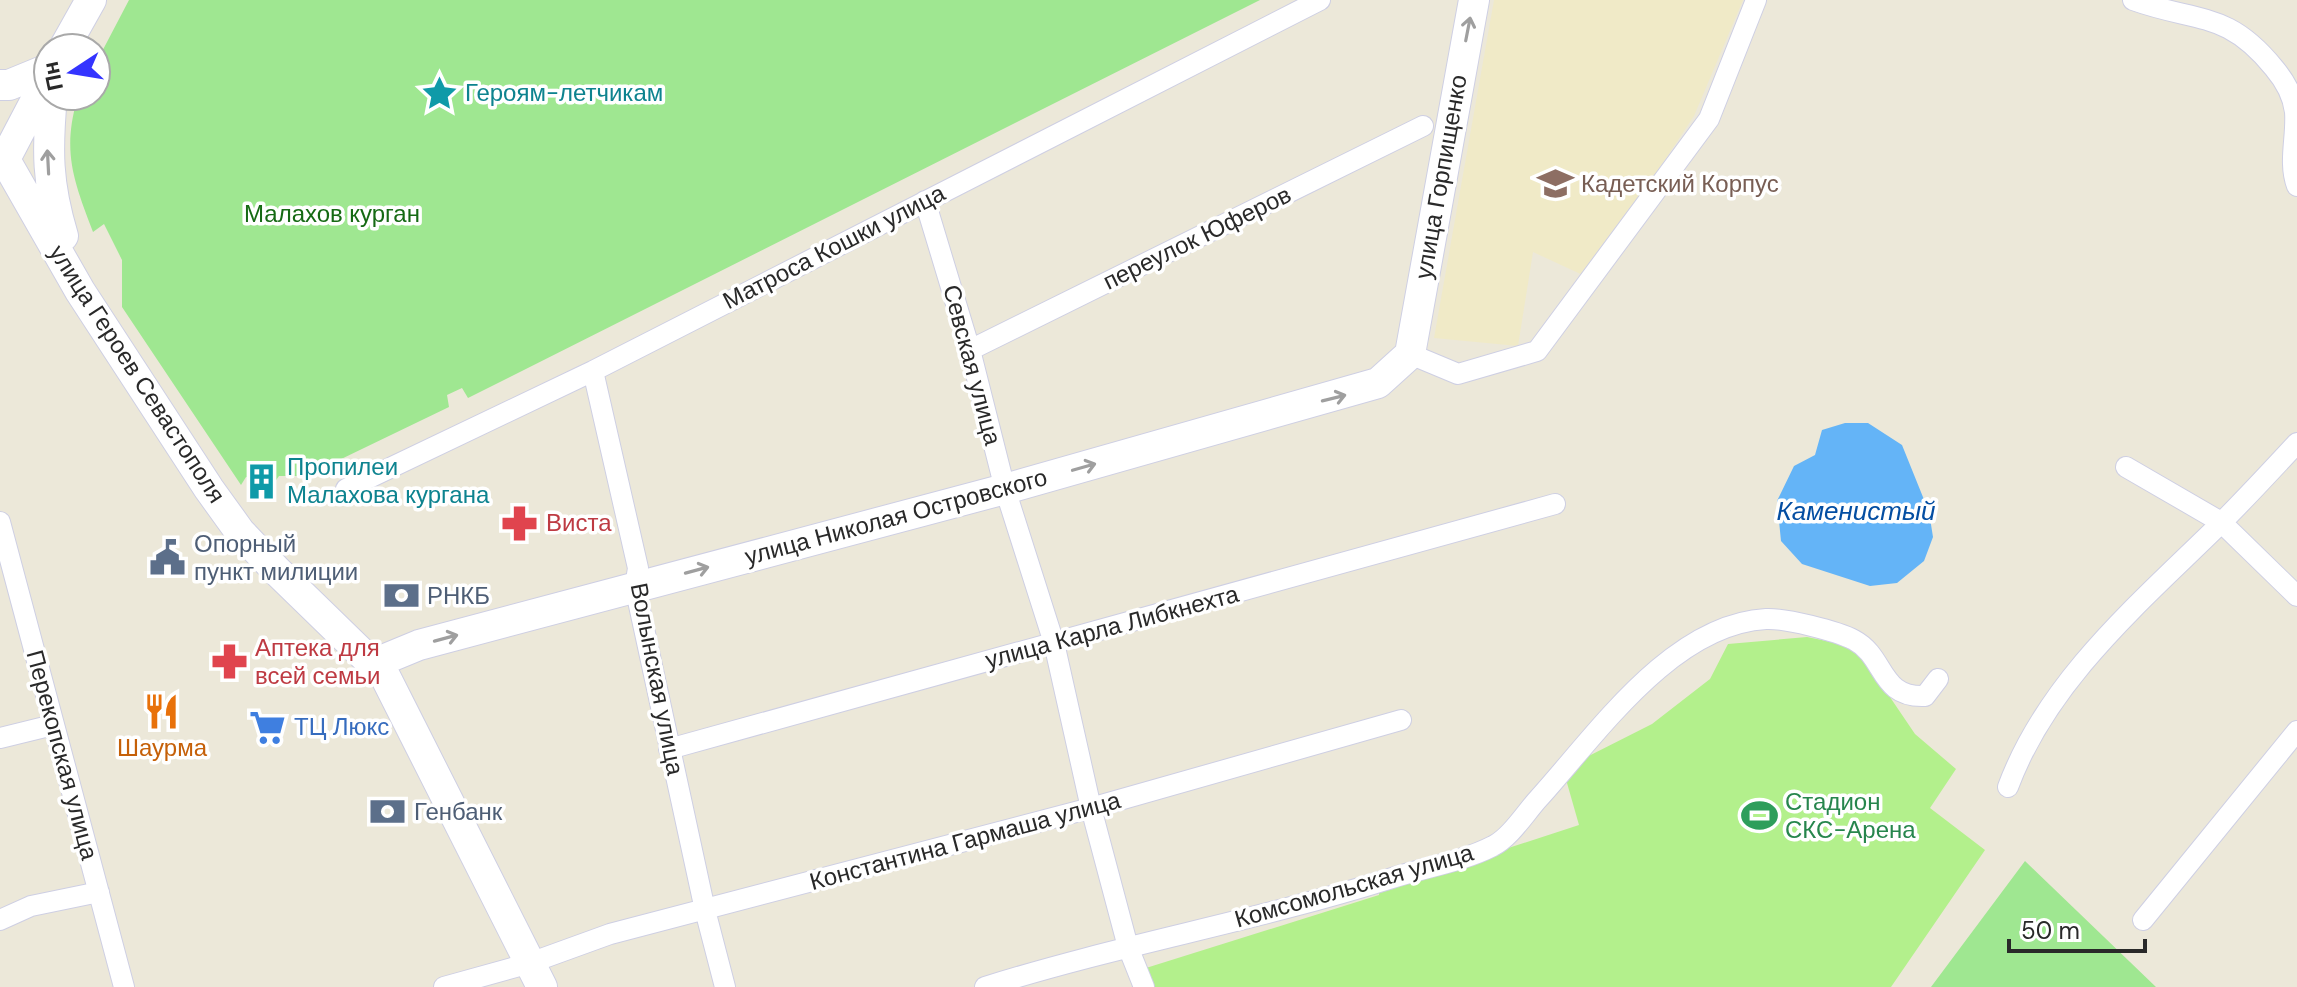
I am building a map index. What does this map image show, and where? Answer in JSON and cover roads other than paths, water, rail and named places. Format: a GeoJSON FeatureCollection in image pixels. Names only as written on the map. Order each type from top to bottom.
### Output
{"type":"FeatureCollection","features":[{"type":"Feature","properties":{"kind":"main road"},"geometry":{"type":"LineString","coordinates":[[73,32],[91,0]]}},
{"type":"Feature","properties":{"kind":"main road","name":"улица Горпищенко"},"geometry":{"type":"LineString","coordinates":[[1410,354],[1474,0]]}},
{"type":"Feature","properties":{"kind":"main road"},"geometry":{"type":"LineString","coordinates":[[0,85],[9,85],[32,76]]}},
{"type":"Feature","properties":{"kind":"main road"},"geometry":{"type":"LineString","coordinates":[[2,155],[32,105]]}},
{"type":"Feature","properties":{"kind":"main road"},"geometry":{"type":"LineString","coordinates":[[50,112],[47,142],[50,193],[80,291]]}},
{"type":"Feature","properties":{"kind":"main road","name":"улица Героев Севастополя"},"geometry":{"type":"LineString","coordinates":[[2,155],[80,291],[240,532],[385,676],[536,975]]}},
{"type":"Feature","properties":{"kind":"main road","name":"улица Николая Островского"},"geometry":{"type":"LineString","coordinates":[[373,664],[419,645],[1353,393],[1378,383],[1410,354]]}},
{"type":"Feature","properties":{"kind":"street","name":"Матроса Кошки улица"},"geometry":{"type":"LineString","coordinates":[[346,489],[593,371],[1320,0]]}},
{"type":"Feature","properties":{"kind":"street"},"geometry":{"type":"LineString","coordinates":[[1410,354],[1458,374],[1537,351],[1709,119],[1756,0]]}},
{"type":"Feature","properties":{"kind":"street"},"geometry":{"type":"LineString","coordinates":[[2133,0],[2223,24],[2253,42],[2287,84],[2295,111],[2293,175],[2297,186]]}},
{"type":"Feature","properties":{"kind":"street","name":"переулок Юферов"},"geometry":{"type":"LineString","coordinates":[[970,350],[1423,126]]}},
{"type":"Feature","properties":{"kind":"street","name":"Севская улица"},"geometry":{"type":"LineString","coordinates":[[925,201],[970,350],[1005,489],[1054,643],[1091,808],[1128,947],[1144,987]]}},
{"type":"Feature","properties":{"kind":"street","name":"Волынская улица"},"geometry":{"type":"LineString","coordinates":[[593,371],[638,568],[635,587],[669,749],[725,987]]}},
{"type":"Feature","properties":{"kind":"street"},"geometry":{"type":"LineString","coordinates":[[2008,787],[2019,757],[2060,696],[2130,607],[2221,522],[2297,443]]}},
{"type":"Feature","properties":{"kind":"street"},"geometry":{"type":"LineString","coordinates":[[2126,467],[2221,522],[2297,596]]}},
{"type":"Feature","properties":{"kind":"street","name":"улица Карла Либкнехта"},"geometry":{"type":"LineString","coordinates":[[669,749],[1555,504]]}},
{"type":"Feature","properties":{"kind":"street","name":"Перекопская улица"},"geometry":{"type":"LineString","coordinates":[[0,522],[3,545],[124,987]]}},
{"type":"Feature","properties":{"kind":"street","name":"Комсомольская улица"},"geometry":{"type":"LineString","coordinates":[[985,987],[1128,947],[1315,902],[1495,845],[1656,669],[1711,631],[1767,619],[1814,628],[1854,640],[1870,654],[1889,683],[1907,697],[1925,696],[1938,679]]}},
{"type":"Feature","properties":{"kind":"street","name":"Константина Гармаша улица"},"geometry":{"type":"LineString","coordinates":[[444,987],[536,975],[610,934],[1091,808],[1401,720]]}},
{"type":"Feature","properties":{"kind":"street"},"geometry":{"type":"LineString","coordinates":[[0,738],[53,725]]}},
{"type":"Feature","properties":{"kind":"street"},"geometry":{"type":"LineString","coordinates":[[2143,920],[2297,731]]}},
{"type":"Feature","properties":{"kind":"street"},"geometry":{"type":"LineString","coordinates":[[0,920],[31,906],[99,892]]}},
{"type":"Feature","properties":{"kind":"water","name":"Каменистый"},"geometry":{"type":"Polygon","coordinates":[[[1845,423],[1868,423],[1902,445],[1929,512],[1933,537],[1924,561],[1897,583],[1870,586],[1802,564],[1781,541],[1777,501],[1794,466],[1815,455],[1822,430],[1845,423]]]}},
{"type":"Feature","properties":{"kind":"place","name":"Героям-летчикам"},"geometry":{"type":"Point","coordinates":[439,93]}},
{"type":"Feature","properties":{"kind":"place","name":"Кадетский Корпус"},"geometry":{"type":"Point","coordinates":[1555,184]}},
{"type":"Feature","properties":{"kind":"place","name":"Пропилеи Малахова кургана"},"geometry":{"type":"Point","coordinates":[261,481]}},
{"type":"Feature","properties":{"kind":"place","name":"Виста"},"geometry":{"type":"Point","coordinates":[520,523]}},
{"type":"Feature","properties":{"kind":"place","name":"Опорный пункт милиции"},"geometry":{"type":"Point","coordinates":[168,558]}},
{"type":"Feature","properties":{"kind":"place","name":"РНКБ"},"geometry":{"type":"Point","coordinates":[401,596]}},
{"type":"Feature","properties":{"kind":"place","name":"Аптека для всей семьи"},"geometry":{"type":"Point","coordinates":[229,662]}},
{"type":"Feature","properties":{"kind":"place","name":"Шаурма"},"geometry":{"type":"Point","coordinates":[162,711]}},
{"type":"Feature","properties":{"kind":"place","name":"ТЦ Люкс"},"geometry":{"type":"Point","coordinates":[268,727]}},
{"type":"Feature","properties":{"kind":"place","name":"Генбанк"},"geometry":{"type":"Point","coordinates":[388,812]}},
{"type":"Feature","properties":{"kind":"place","name":"Стадион СКС-Арена"},"geometry":{"type":"Point","coordinates":[1759,816]}},
{"type":"Feature","properties":{"kind":"park label","name":"Малахов курган"},"geometry":{"type":"Point","coordinates":[332,214]}}]}
